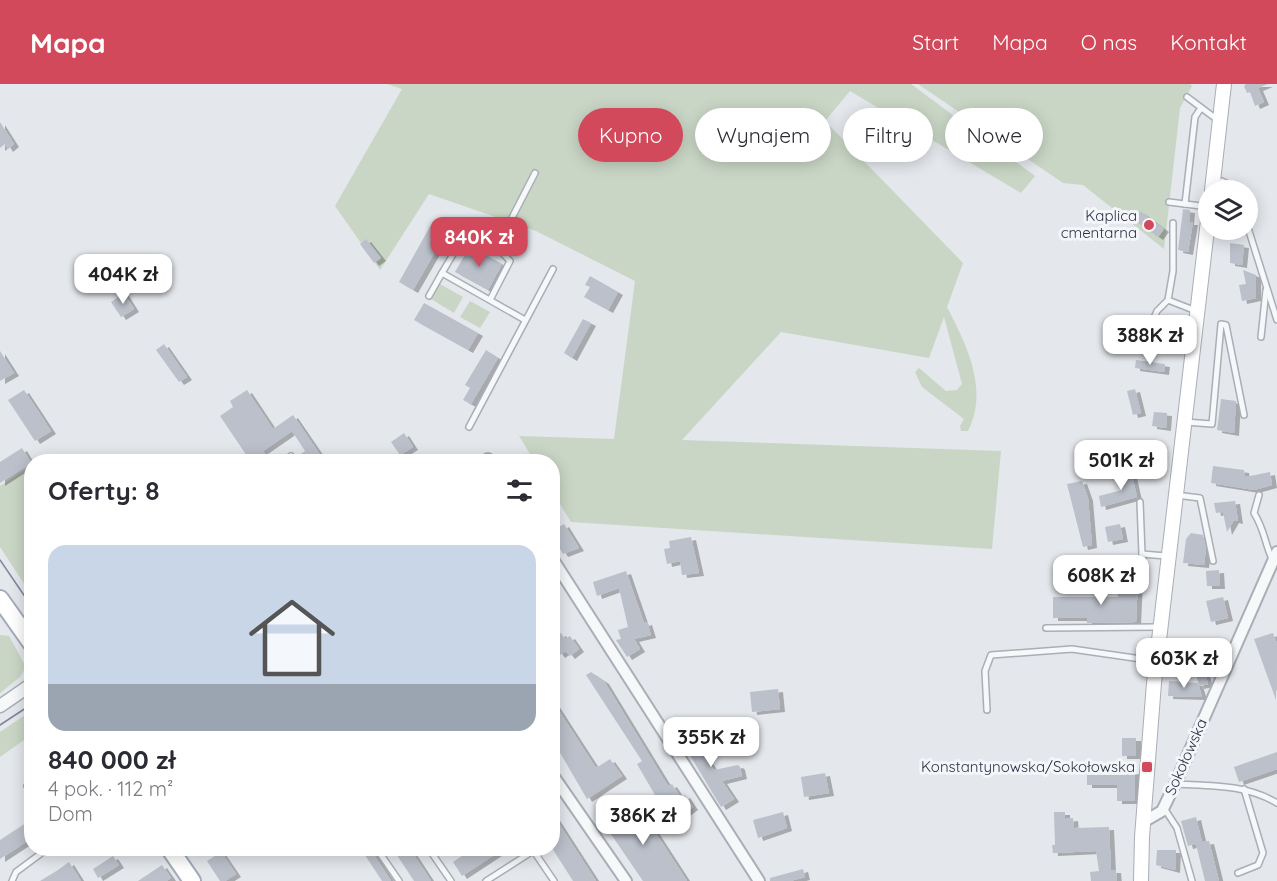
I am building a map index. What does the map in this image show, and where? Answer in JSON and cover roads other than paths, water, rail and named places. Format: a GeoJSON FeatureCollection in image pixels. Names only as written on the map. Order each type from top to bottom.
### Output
{"type":"FeatureCollection","features":[{"type":"Feature","properties":{"kind":"main road"},"geometry":{"type":"LineString","coordinates":[[1217,180],[1224,84]]}},
{"type":"Feature","properties":{"kind":"main road"},"geometry":{"type":"LineString","coordinates":[[1142,881],[1143,822],[1156,661],[1206,240]]}},
{"type":"Feature","properties":{"kind":"main road"},"geometry":{"type":"LineString","coordinates":[[0,598],[24,632]]}},
{"type":"Feature","properties":{"kind":"main road"},"geometry":{"type":"LineString","coordinates":[[175,856],[190,880]]}},
{"type":"Feature","properties":{"kind":"street","name":"Sokołowska"},"geometry":{"type":"LineString","coordinates":[[1143,822],[1153,818],[1164,807],[1275,561]]}},
{"type":"Feature","properties":{"kind":"street"},"geometry":{"type":"LineString","coordinates":[[560,570],[759,881]]}},
{"type":"Feature","properties":{"kind":"street"},"geometry":{"type":"LineString","coordinates":[[0,706],[24,690]]}},
{"type":"Feature","properties":{"kind":"street"},"geometry":{"type":"LineString","coordinates":[[560,786],[626,881]]}},
{"type":"Feature","properties":{"kind":"lane"},"geometry":{"type":"LineString","coordinates":[[1187,97],[1220,122]]}},
{"type":"Feature","properties":{"kind":"lane"},"geometry":{"type":"LineString","coordinates":[[1185,204],[1195,117],[1202,108]]}},
{"type":"Feature","properties":{"kind":"lane"},"geometry":{"type":"LineString","coordinates":[[497,247],[535,173]]}},
{"type":"Feature","properties":{"kind":"lane"},"geometry":{"type":"LineString","coordinates":[[1169,202],[1198,206]]}},
{"type":"Feature","properties":{"kind":"lane"},"geometry":{"type":"LineString","coordinates":[[1145,338],[1157,310],[1168,300],[1173,271],[1173,223]]}},
{"type":"Feature","properties":{"kind":"lane"},"geometry":{"type":"LineString","coordinates":[[429,296],[465,234],[497,247],[510,261],[490,300]]}},
{"type":"Feature","properties":{"kind":"lane"},"geometry":{"type":"LineString","coordinates":[[1252,240],[1277,320]]}},
{"type":"Feature","properties":{"kind":"lane"},"geometry":{"type":"LineString","coordinates":[[469,427],[553,269]]}},
{"type":"Feature","properties":{"kind":"lane"},"geometry":{"type":"LineString","coordinates":[[442,273],[525,320]]}},
{"type":"Feature","properties":{"kind":"lane"},"geometry":{"type":"LineString","coordinates":[[1261,337],[1266,285]]}},
{"type":"Feature","properties":{"kind":"lane"},"geometry":{"type":"LineString","coordinates":[[1168,300],[1197,312]]}},
{"type":"Feature","properties":{"kind":"lane"},"geometry":{"type":"LineString","coordinates":[[1184,422],[1212,424],[1221,324],[1226,325],[1244,415]]}},
{"type":"Feature","properties":{"kind":"lane"},"geometry":{"type":"LineString","coordinates":[[1259,495],[1254,513],[1264,530],[1266,545],[1275,561]]}},
{"type":"Feature","properties":{"kind":"lane"},"geometry":{"type":"LineString","coordinates":[[1184,496],[1200,498],[1213,561]]}},
{"type":"Feature","properties":{"kind":"lane"},"geometry":{"type":"LineString","coordinates":[[1140,502],[1143,583]]}},
{"type":"Feature","properties":{"kind":"lane"},"geometry":{"type":"LineString","coordinates":[[1142,554],[1168,556]]}},
{"type":"Feature","properties":{"kind":"lane"},"geometry":{"type":"LineString","coordinates":[[1046,628],[1160,627]]}},
{"type":"Feature","properties":{"kind":"lane"},"geometry":{"type":"LineString","coordinates":[[987,710],[985,671],[991,655],[1072,649],[1156,661]]}},
{"type":"Feature","properties":{"kind":"lane"},"geometry":{"type":"LineString","coordinates":[[1175,784],[1217,785],[1244,789],[1277,803]]}},
{"type":"Feature","properties":{"kind":"lane"},"geometry":{"type":"LineString","coordinates":[[1238,873],[1258,865],[1263,853],[1244,789]]}},
{"type":"Feature","properties":{"kind":"lane"},"geometry":{"type":"LineString","coordinates":[[1164,807],[1177,828],[1192,881]]}},
{"type":"Feature","properties":{"kind":"lane"},"geometry":{"type":"LineString","coordinates":[[12,881],[16,872],[37,856]]}},
{"type":"Feature","properties":{"kind":"lane"},"geometry":{"type":"LineString","coordinates":[[382,856],[399,881]]}},
{"type":"Feature","properties":{"kind":"lane"},"geometry":{"type":"LineString","coordinates":[[434,856],[451,881]]}},
{"type":"Feature","properties":{"kind":"lane"},"geometry":{"type":"LineString","coordinates":[[486,881],[523,856]]}},
{"type":"Feature","properties":{"kind":"lane"},"geometry":{"type":"LineString","coordinates":[[536,856],[554,881]]}},
{"type":"Feature","properties":{"kind":"tram line"},"geometry":{"type":"LineString","coordinates":[[0,560],[24,595]]}},
{"type":"Feature","properties":{"kind":"tram line"},"geometry":{"type":"LineString","coordinates":[[0,725],[24,709]]}},
{"type":"Feature","properties":{"kind":"place","name":"Kaplica cmentarna"},"geometry":{"type":"Point","coordinates":[1149,225]}},
{"type":"Feature","properties":{"kind":"place","name":"Konstantynowska/Sokołowska"},"geometry":{"type":"Point","coordinates":[1147,767]}}]}
